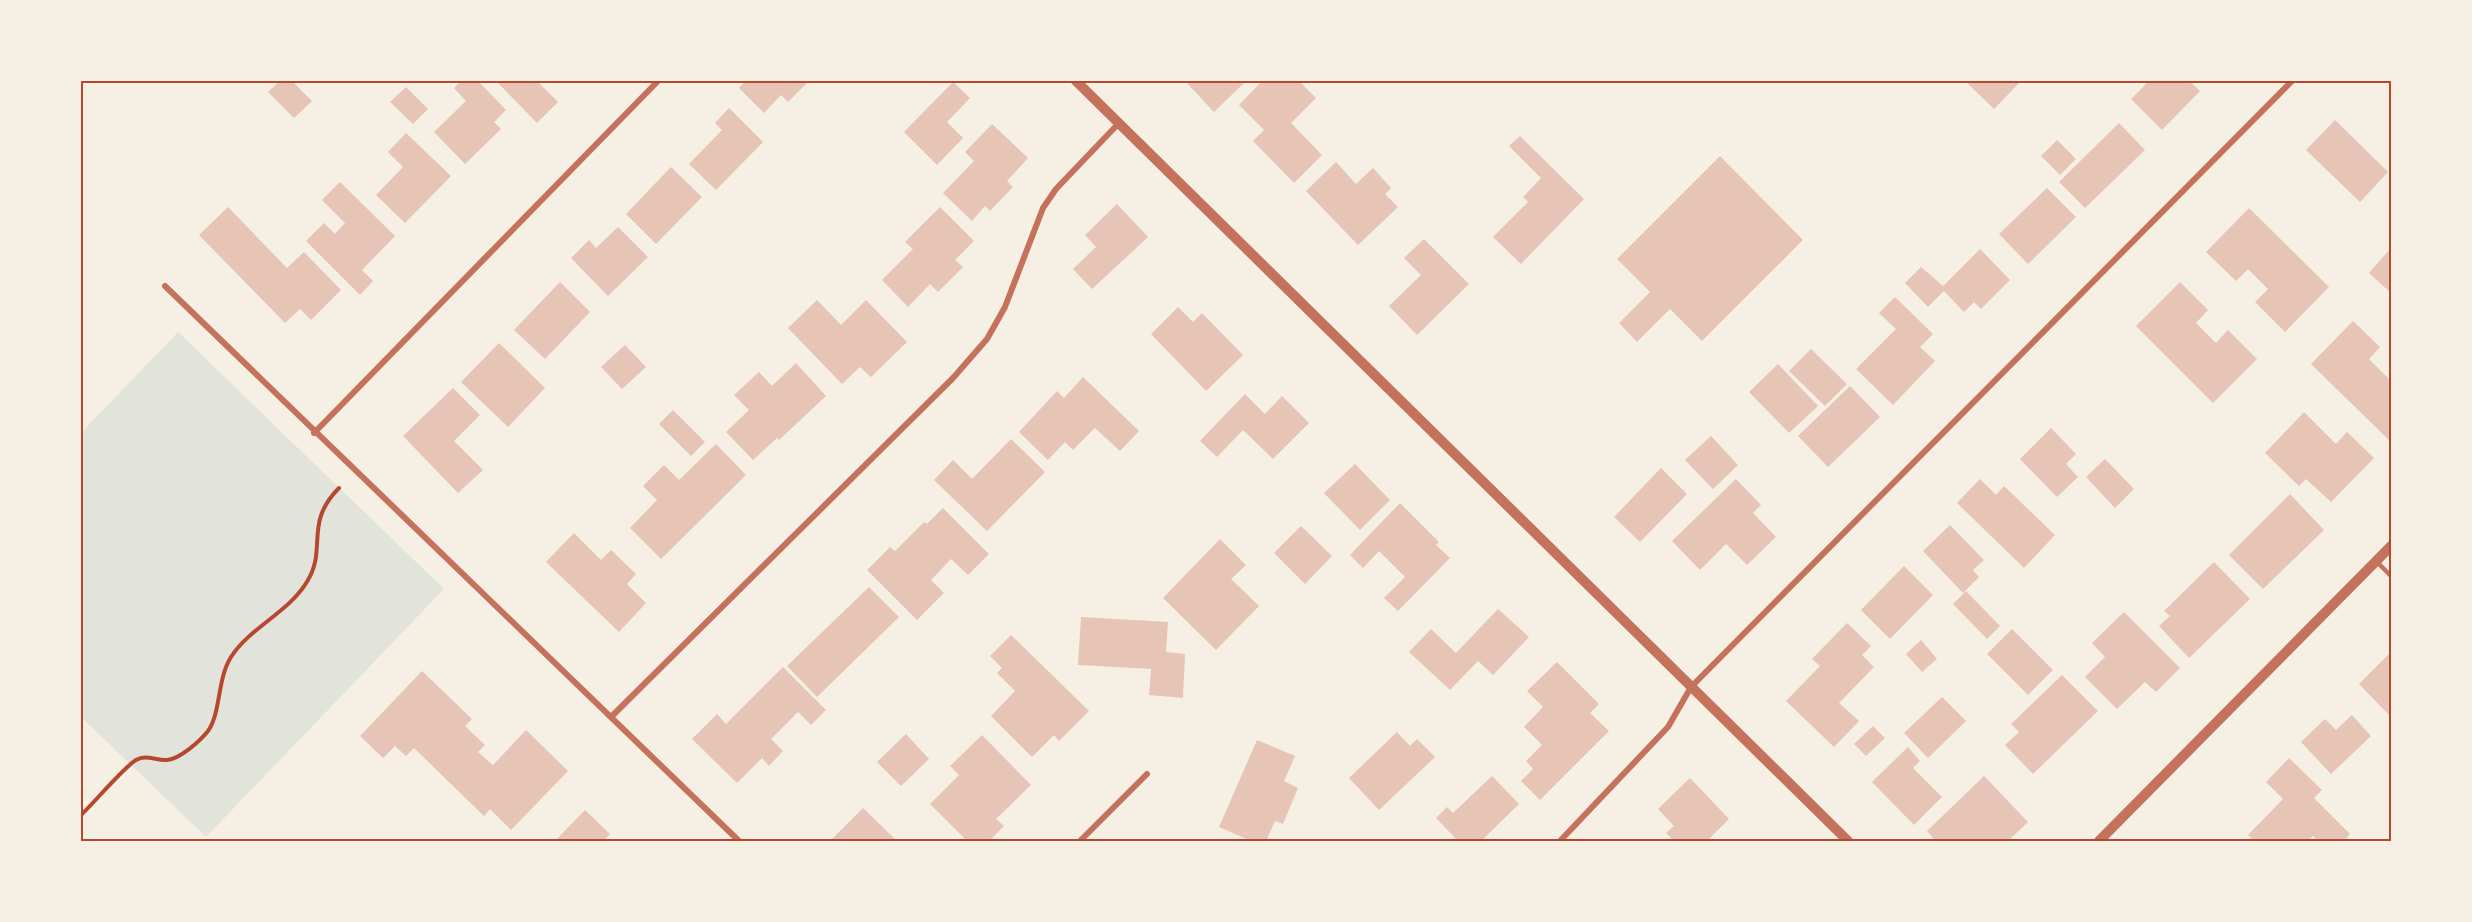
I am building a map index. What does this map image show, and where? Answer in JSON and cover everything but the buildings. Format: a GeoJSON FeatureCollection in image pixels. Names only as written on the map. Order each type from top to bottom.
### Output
{"type":"FeatureCollection","features":[{"type":"Feature","properties":{"kind":"street"},"geometry":{"type":"LineString","coordinates":[[314,432],[658,81]]}},
{"type":"Feature","properties":{"kind":"street"},"geometry":{"type":"LineString","coordinates":[[1076,81],[1848,841]]}},
{"type":"Feature","properties":{"kind":"street"},"geometry":{"type":"LineString","coordinates":[[1560,841],[1668,727],[1691,687],[2292,81]]}},
{"type":"Feature","properties":{"kind":"street"},"geometry":{"type":"LineString","coordinates":[[611,717],[953,378],[987,339],[1005,308],[1043,208],[1056,189],[1118,124]]}},
{"type":"Feature","properties":{"kind":"street"},"geometry":{"type":"LineString","coordinates":[[165,286],[739,841]]}},
{"type":"Feature","properties":{"kind":"street"},"geometry":{"type":"LineString","coordinates":[[2099,841],[2391,546]]}},
{"type":"Feature","properties":{"kind":"street"},"geometry":{"type":"LineString","coordinates":[[1080,841],[1147,774]]}},
{"type":"Feature","properties":{"kind":"lane"},"geometry":{"type":"LineString","coordinates":[[2376,561],[2391,576]]}},
{"type":"Feature","properties":{"kind":"path"},"geometry":{"type":"LineString","coordinates":[[81,815],[136,760],[150,757],[167,760],[184,752],[208,731],[221,677],[231,656],[286,606],[309,580],[315,558],[320,516],[329,498],[339,488]]}},
{"type":"Feature","properties":{"kind":"shaded area"},"geometry":{"type":"Polygon","coordinates":[[[178,332],[444,589],[206,837],[81,717],[81,433],[178,332]]]}}]}
